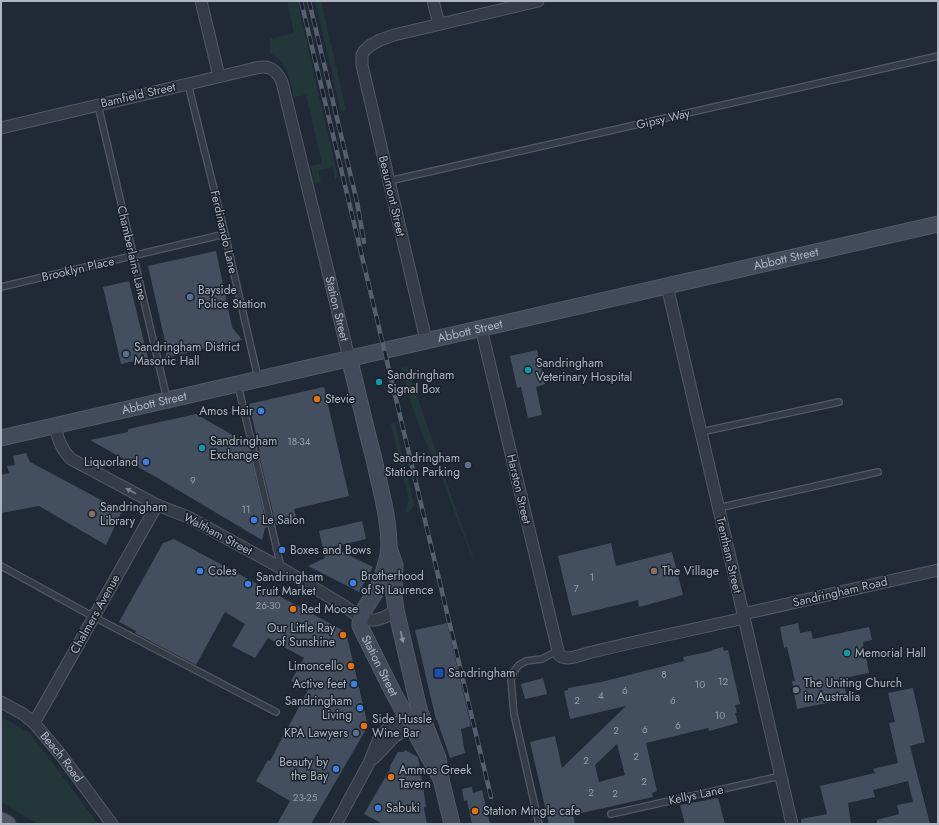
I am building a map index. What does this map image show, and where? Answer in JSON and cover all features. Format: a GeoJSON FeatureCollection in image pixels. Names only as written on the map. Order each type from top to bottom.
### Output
{"type":"FeatureCollection","features":[{"type":"Feature","properties":{"kind":"main road"},"geometry":{"type":"LineString","coordinates":[[1,821],[7,824]]}},
{"type":"Feature","properties":{"kind":"street"},"geometry":{"type":"LineString","coordinates":[[201,1],[219,76]]}},
{"type":"Feature","properties":{"kind":"street"},"geometry":{"type":"LineString","coordinates":[[433,1],[439,24],[538,1]]}},
{"type":"Feature","properties":{"kind":"street","name":"Beaumont Street"},"geometry":{"type":"LineString","coordinates":[[426,340],[362,65],[362,55],[371,45],[380,40],[439,24]]}},
{"type":"Feature","properties":{"kind":"street","name":"Bamfield Street"},"geometry":{"type":"LineString","coordinates":[[1,127],[261,67],[268,66],[274,71]]}},
{"type":"Feature","properties":{"kind":"street","name":"Station Street"},"geometry":{"type":"LineString","coordinates":[[274,71],[282,82],[382,492],[387,522],[389,548],[395,565],[395,605],[414,720]]}},
{"type":"Feature","properties":{"kind":"street","name":"Abbott Street"},"geometry":{"type":"LineString","coordinates":[[1,438],[938,224]]}},
{"type":"Feature","properties":{"kind":"street","name":"Trentham Street"},"geometry":{"type":"LineString","coordinates":[[667,286],[792,824]]}},
{"type":"Feature","properties":{"kind":"street","name":"Harston Street"},"geometry":{"type":"LineString","coordinates":[[480,328],[557,651]]}},
{"type":"Feature","properties":{"kind":"street","name":"Waltham Street"},"geometry":{"type":"LineString","coordinates":[[55,426],[60,444],[71,459],[157,506],[188,518],[281,568],[343,605],[361,618]]}},
{"type":"Feature","properties":{"kind":"street","name":"Chalmers Avenue"},"geometry":{"type":"LineString","coordinates":[[34,723],[157,506]]}},
{"type":"Feature","properties":{"kind":"street","name":"Station Street"},"geometry":{"type":"LineString","coordinates":[[389,548],[380,581],[361,618],[360,623],[362,631],[414,720],[441,779],[452,824]]}},
{"type":"Feature","properties":{"kind":"street","name":"Sandringham Road"},"geometry":{"type":"LineString","coordinates":[[557,651],[561,657],[573,657],[938,570]]}},
{"type":"Feature","properties":{"kind":"street"},"geometry":{"type":"LineString","coordinates":[[361,618],[376,620],[384,617],[395,605],[382,598],[370,600]]}},
{"type":"Feature","properties":{"kind":"street","name":"Beach Road"},"geometry":{"type":"LineString","coordinates":[[1,702],[23,714],[34,723],[61,755],[112,824]]}},
{"type":"Feature","properties":{"kind":"street"},"geometry":{"type":"LineString","coordinates":[[339,823],[369,763],[395,736],[414,720]]}},
{"type":"Feature","properties":{"kind":"lane","name":"Gipsy Way"},"geometry":{"type":"LineString","coordinates":[[389,182],[938,56]]}},
{"type":"Feature","properties":{"kind":"lane","name":"Ferdinando Lane"},"geometry":{"type":"LineString","coordinates":[[188,84],[225,234],[258,380]]}},
{"type":"Feature","properties":{"kind":"lane","name":"Chamberlains Lane"},"geometry":{"type":"LineString","coordinates":[[98,105],[168,401]]}},
{"type":"Feature","properties":{"kind":"lane","name":"Brooklyn Place"},"geometry":{"type":"LineString","coordinates":[[1,287],[225,234]]}},
{"type":"Feature","properties":{"kind":"lane"},"geometry":{"type":"LineString","coordinates":[[238,385],[281,568]]}},
{"type":"Feature","properties":{"kind":"lane"},"geometry":{"type":"LineString","coordinates":[[701,432],[839,402]]}},
{"type":"Feature","properties":{"kind":"lane"},"geometry":{"type":"LineString","coordinates":[[718,508],[878,472]]}},
{"type":"Feature","properties":{"kind":"lane"},"geometry":{"type":"LineString","coordinates":[[1,566],[94,617],[276,712]]}},
{"type":"Feature","properties":{"kind":"lane"},"geometry":{"type":"LineString","coordinates":[[539,824],[514,714],[511,680],[514,671],[519,665],[526,661],[542,659],[557,651]]}},
{"type":"Feature","properties":{"kind":"lane","name":"Kellys Lane"},"geometry":{"type":"LineString","coordinates":[[611,814],[781,776]]}},
{"type":"Feature","properties":{"kind":"green space"},"geometry":{"type":"Polygon","coordinates":[[[287,1],[297,1],[338,178],[335,179],[333,167],[318,171],[321,182],[315,183],[310,166],[322,163],[306,95],[294,97],[287,71],[281,61],[270,53],[270,39],[294,33],[287,1]]]}},
{"type":"Feature","properties":{"kind":"green space"},"geometry":{"type":"Polygon","coordinates":[[[315,1],[321,1],[346,110],[341,111],[315,1]]]}},
{"type":"Feature","properties":{"kind":"green space"},"geometry":{"type":"Polygon","coordinates":[[[407,367],[478,573],[411,403],[401,368],[407,367]]]}},
{"type":"Feature","properties":{"kind":"green space"},"geometry":{"type":"Polygon","coordinates":[[[395,423],[414,505],[409,512],[405,512],[409,500],[391,424],[395,423]]]}},
{"type":"Feature","properties":{"kind":"green space"},"geometry":{"type":"Polygon","coordinates":[[[1,717],[30,733],[98,824],[38,824],[1,802],[1,717]]]}},
{"type":"Feature","properties":{"kind":"building","name":"Bayside Police Station"},"geometry":{"type":"Polygon","coordinates":[[[216,251],[232,327],[242,340],[165,358],[167,350],[148,266],[216,251]]]}},
{"type":"Feature","properties":{"kind":"building"},"geometry":{"type":"Polygon","coordinates":[[[129,281],[148,358],[121,364],[103,287],[129,281]]]}},
{"type":"Feature","properties":{"kind":"building","name":"Sandringham Veterinary Hospital"},"geometry":{"type":"Polygon","coordinates":[[[537,350],[545,384],[536,387],[542,415],[528,418],[521,387],[517,388],[510,356],[537,350]]]}},
{"type":"Feature","properties":{"kind":"building"},"geometry":{"type":"Polygon","coordinates":[[[324,387],[349,496],[294,509],[297,520],[276,525],[258,450],[260,452],[249,404],[324,387]]]}},
{"type":"Feature","properties":{"kind":"building"},"geometry":{"type":"Polygon","coordinates":[[[196,414],[248,444],[267,527],[265,528],[262,540],[90,440],[128,432],[128,429],[196,414]]]}},
{"type":"Feature","properties":{"kind":"building"},"geometry":{"type":"Polygon","coordinates":[[[26,453],[30,462],[122,511],[106,545],[39,506],[1,513],[1,475],[9,473],[7,466],[15,465],[13,456],[26,453]]]}},
{"type":"Feature","properties":{"kind":"building"},"geometry":{"type":"Polygon","coordinates":[[[362,521],[366,539],[332,547],[373,567],[359,592],[308,566],[325,558],[319,531],[362,521]]]}},
{"type":"Feature","properties":{"kind":"building"},"geometry":{"type":"Polygon","coordinates":[[[174,539],[346,632],[368,726],[311,824],[277,824],[290,801],[256,781],[268,760],[270,761],[308,690],[291,681],[304,658],[268,638],[255,658],[232,646],[245,624],[225,612],[196,665],[135,633],[136,631],[119,622],[163,543],[174,539]]]}},
{"type":"Feature","properties":{"kind":"building"},"geometry":{"type":"Polygon","coordinates":[[[611,543],[616,566],[672,552],[683,595],[639,607],[638,600],[572,616],[558,556],[611,543]]]}},
{"type":"Feature","properties":{"kind":"building"},"geometry":{"type":"Polygon","coordinates":[[[447,623],[471,726],[461,729],[465,753],[450,758],[436,720],[415,630],[447,623]]]}},
{"type":"Feature","properties":{"kind":"building"},"geometry":{"type":"Polygon","coordinates":[[[798,623],[800,633],[811,631],[813,639],[869,627],[872,640],[863,642],[869,673],[843,678],[847,699],[797,709],[792,681],[795,681],[787,647],[784,648],[780,627],[798,623]]]}},
{"type":"Feature","properties":{"kind":"building"},"geometry":{"type":"Polygon","coordinates":[[[723,647],[724,651],[728,650],[740,704],[735,705],[737,713],[735,713],[738,723],[709,731],[708,728],[646,743],[657,791],[652,793],[653,797],[573,815],[575,824],[549,824],[530,742],[555,736],[562,768],[626,706],[570,719],[564,691],[568,690],[568,688],[601,682],[684,661],[683,657],[723,647]],[[617,744],[595,765],[599,782],[625,775],[617,744]]]}},
{"type":"Feature","properties":{"kind":"building"},"geometry":{"type":"Polygon","coordinates":[[[543,678],[547,694],[525,699],[521,684],[543,678]]]}},
{"type":"Feature","properties":{"kind":"building"},"geometry":{"type":"Polygon","coordinates":[[[913,688],[925,742],[910,746],[930,824],[877,824],[877,820],[899,814],[897,805],[913,802],[908,781],[873,790],[875,797],[848,803],[851,824],[801,824],[801,819],[827,814],[820,786],[875,773],[873,769],[898,763],[889,723],[895,722],[888,693],[913,688]]]}},
{"type":"Feature","properties":{"kind":"building"},"geometry":{"type":"Polygon","coordinates":[[[405,750],[418,757],[426,806],[424,808],[427,824],[383,824],[364,814],[398,752],[404,752],[405,750]]]}},
{"type":"Feature","properties":{"kind":"building"},"geometry":{"type":"Polygon","coordinates":[[[472,787],[473,793],[482,790],[490,824],[472,824],[467,800],[464,801],[462,789],[472,787]]]}},
{"type":"Feature","properties":{"kind":"building"},"geometry":{"type":"Polygon","coordinates":[[[718,798],[725,824],[685,824],[680,805],[718,798]]]}},
{"type":"Feature","properties":{"kind":"railway"},"geometry":{"type":"LineString","coordinates":[[301,1],[491,797]]}},
{"type":"Feature","properties":{"kind":"railway"},"geometry":{"type":"LineString","coordinates":[[309,1],[357,202],[364,242]]}},
{"type":"Feature","properties":{"kind":"place","name":"Bayside Police Station"},"geometry":{"type":"Point","coordinates":[190,297]}},
{"type":"Feature","properties":{"kind":"place","name":"Sandringham District Masonic Hall"},"geometry":{"type":"Point","coordinates":[126,354]}},
{"type":"Feature","properties":{"kind":"place","name":"Sandringham Veterinary Hospital"},"geometry":{"type":"Point","coordinates":[528,370]}},
{"type":"Feature","properties":{"kind":"place","name":"Sandringham Signal Box"},"geometry":{"type":"Point","coordinates":[379,382]}},
{"type":"Feature","properties":{"kind":"place","name":"Stevie"},"geometry":{"type":"Point","coordinates":[317,399]}},
{"type":"Feature","properties":{"kind":"place","name":"Amos Hair"},"geometry":{"type":"Point","coordinates":[261,411]}},
{"type":"Feature","properties":{"kind":"place","name":"Sandringham Exchange"},"geometry":{"type":"Point","coordinates":[202,448]}},
{"type":"Feature","properties":{"kind":"place","name":"Liquorland"},"geometry":{"type":"Point","coordinates":[146,462]}},
{"type":"Feature","properties":{"kind":"place","name":"Sandringham Station Parking"},"geometry":{"type":"Point","coordinates":[468,465]}},
{"type":"Feature","properties":{"kind":"place","name":"Sandringham Library"},"geometry":{"type":"Point","coordinates":[92,514]}},
{"type":"Feature","properties":{"kind":"place","name":"Le Salon"},"geometry":{"type":"Point","coordinates":[254,520]}},
{"type":"Feature","properties":{"kind":"place","name":"Boxes and Bows"},"geometry":{"type":"Point","coordinates":[282,550]}},
{"type":"Feature","properties":{"kind":"place","name":"Coles"},"geometry":{"type":"Point","coordinates":[200,571]}},
{"type":"Feature","properties":{"kind":"place","name":"The Village"},"geometry":{"type":"Point","coordinates":[654,571]}},
{"type":"Feature","properties":{"kind":"place","name":"Brotherhood of St Laurence"},"geometry":{"type":"Point","coordinates":[353,583]}},
{"type":"Feature","properties":{"kind":"place","name":"Sandringham Fruit Market"},"geometry":{"type":"Point","coordinates":[248,584]}},
{"type":"Feature","properties":{"kind":"place","name":"Red Moose"},"geometry":{"type":"Point","coordinates":[293,609]}},
{"type":"Feature","properties":{"kind":"place","name":"Our Little Ray of Sunshine"},"geometry":{"type":"Point","coordinates":[343,635]}},
{"type":"Feature","properties":{"kind":"place","name":"Memorial Hall"},"geometry":{"type":"Point","coordinates":[847,653]}},
{"type":"Feature","properties":{"kind":"place","name":"Limoncello"},"geometry":{"type":"Point","coordinates":[351,666]}},
{"type":"Feature","properties":{"kind":"place","name":"Sandringham"},"geometry":{"type":"Point","coordinates":[439,673]}},
{"type":"Feature","properties":{"kind":"place","name":"Active feet"},"geometry":{"type":"Point","coordinates":[354,684]}},
{"type":"Feature","properties":{"kind":"place","name":"The Uniting Church in Australia"},"geometry":{"type":"Point","coordinates":[796,690]}},
{"type":"Feature","properties":{"kind":"place","name":"Sandringham Living"},"geometry":{"type":"Point","coordinates":[360,708]}},
{"type":"Feature","properties":{"kind":"place","name":"Side Hussle Wine Bar"},"geometry":{"type":"Point","coordinates":[364,726]}},
{"type":"Feature","properties":{"kind":"place","name":"KPA Lawyers"},"geometry":{"type":"Point","coordinates":[356,733]}},
{"type":"Feature","properties":{"kind":"place","name":"Beauty by the Bay"},"geometry":{"type":"Point","coordinates":[336,769]}},
{"type":"Feature","properties":{"kind":"place","name":"Ammos Greek Tavern"},"geometry":{"type":"Point","coordinates":[391,777]}},
{"type":"Feature","properties":{"kind":"place","name":"Sabuki"},"geometry":{"type":"Point","coordinates":[378,808]}},
{"type":"Feature","properties":{"kind":"place","name":"Station Mingle cafe"},"geometry":{"type":"Point","coordinates":[475,811]}}]}
